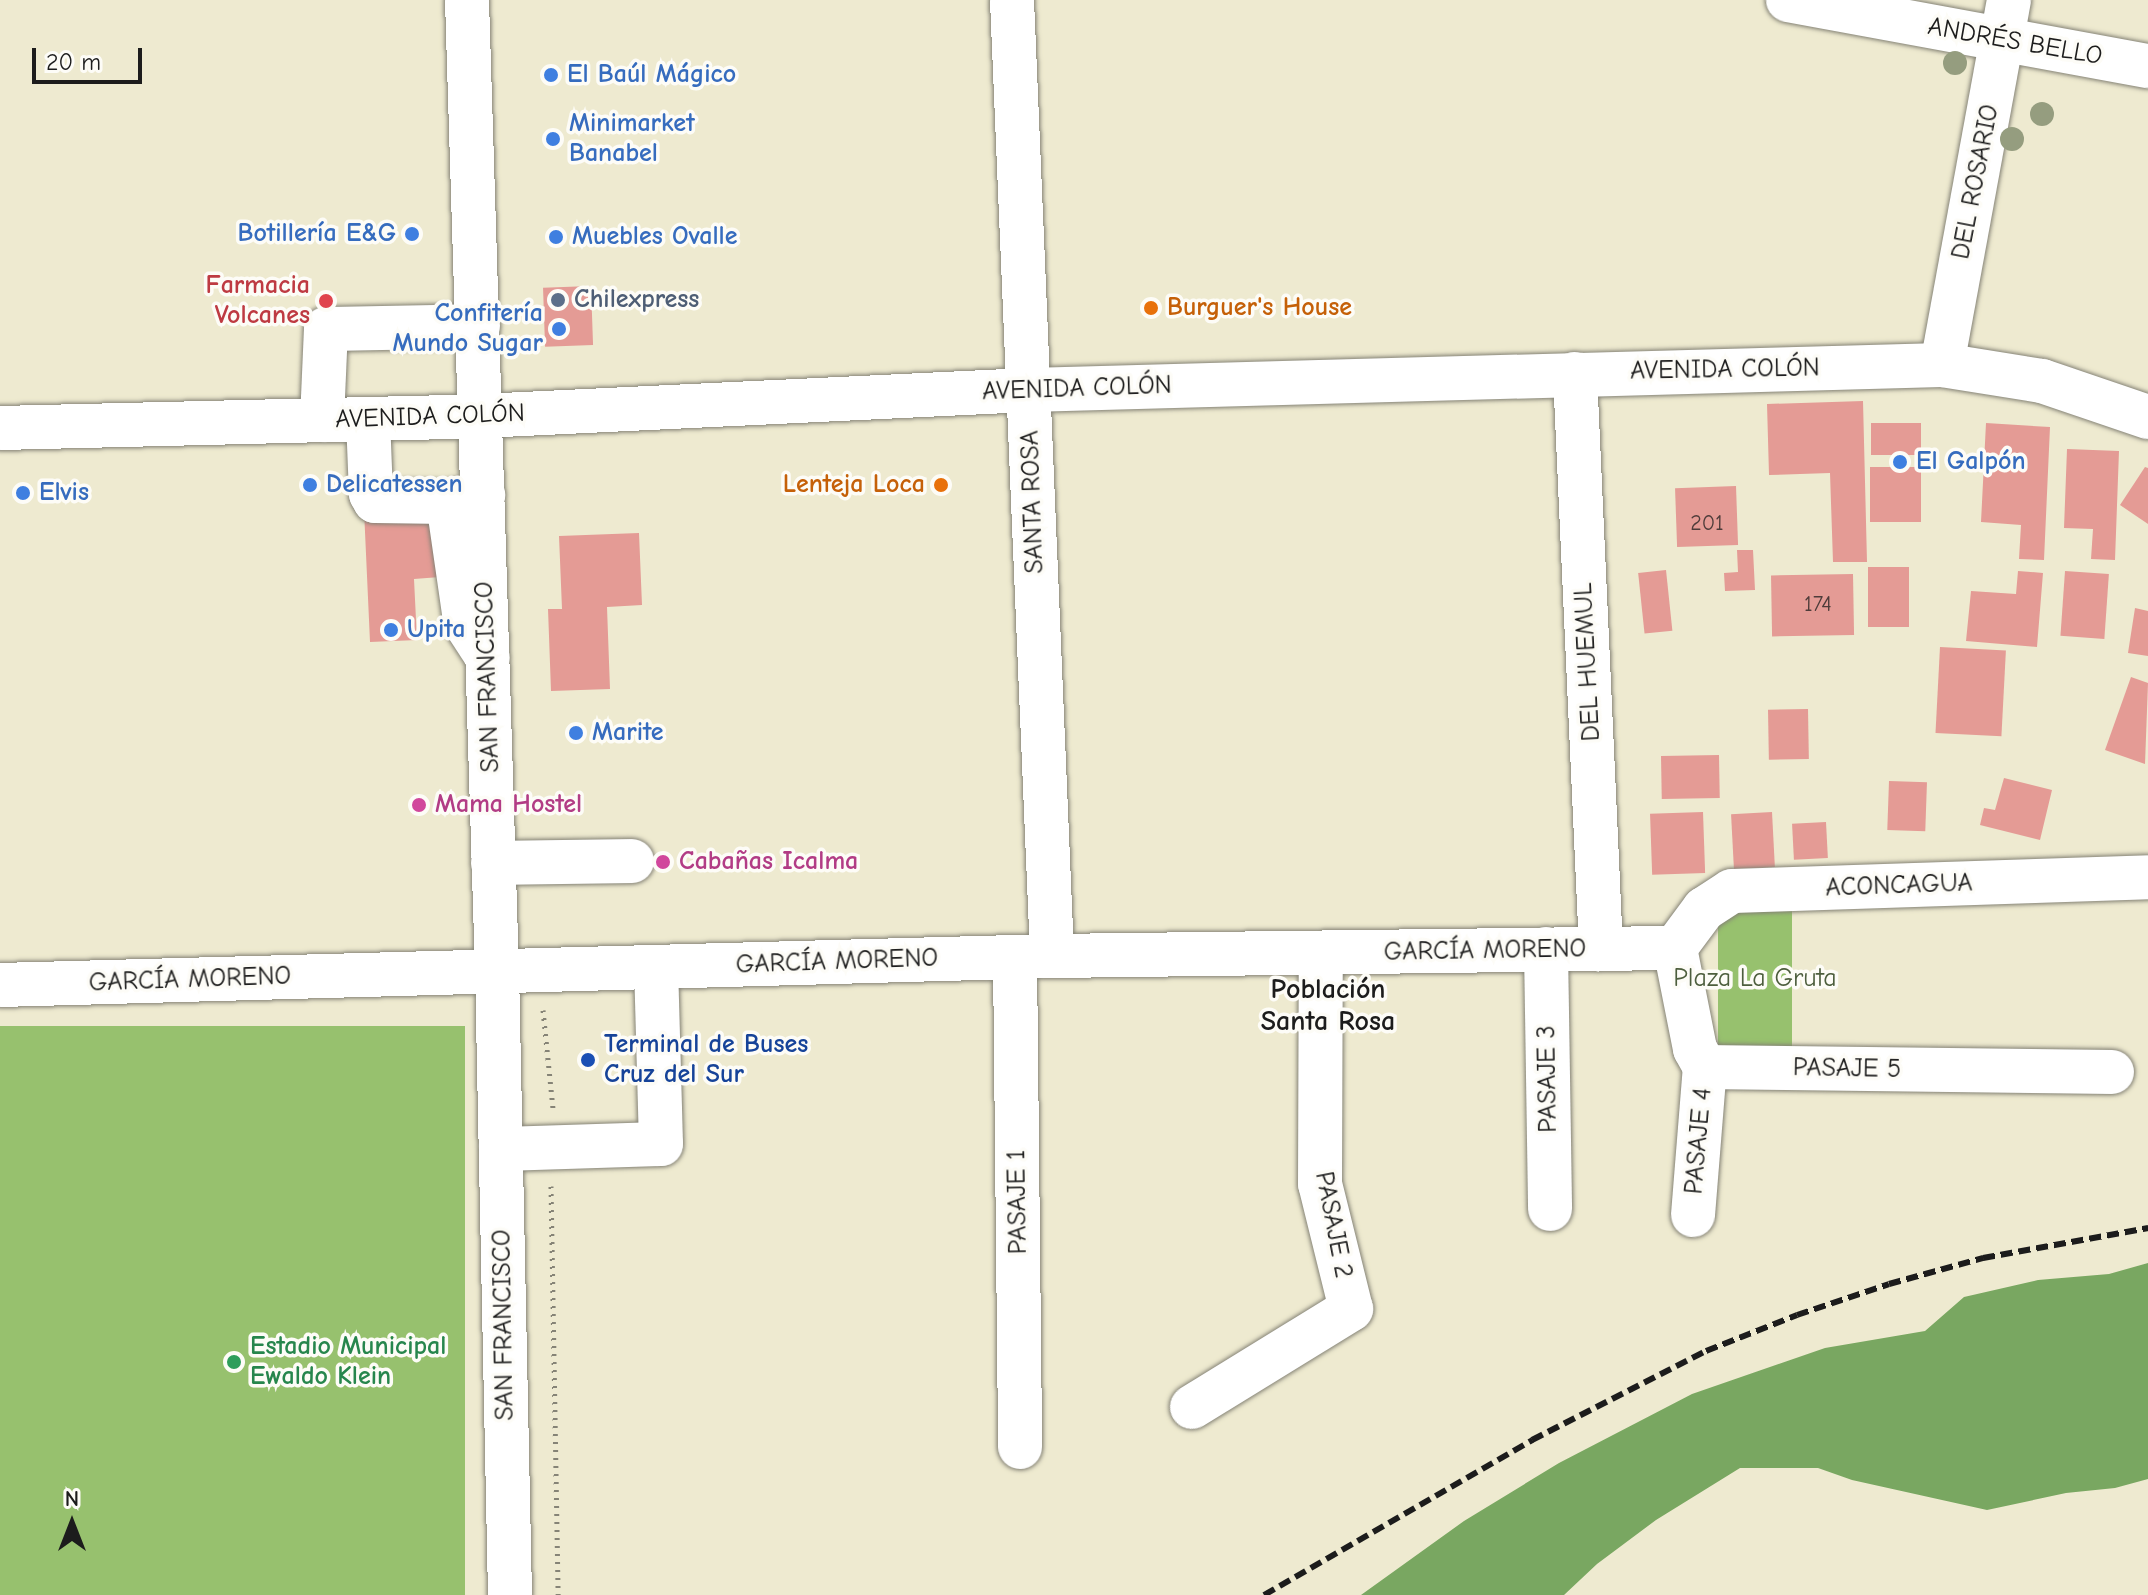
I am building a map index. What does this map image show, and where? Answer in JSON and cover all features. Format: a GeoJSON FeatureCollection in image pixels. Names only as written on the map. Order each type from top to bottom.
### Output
{"type":"FeatureCollection","features":[{"type":"Feature","properties":{"kind":"street","name":"SAN FRANCISCO"},"geometry":{"type":"LineString","coordinates":[[467,0],[481,416],[466,499],[488,658],[493,863],[517,970],[501,1149],[510,1595]]}},
{"type":"Feature","properties":{"kind":"street","name":"SANTA ROSA"},"geometry":{"type":"LineString","coordinates":[[1012,0],[1029,390],[1034,956]]}},
{"type":"Feature","properties":{"kind":"street","name":"ANDRÉS BELLO"},"geometry":{"type":"LineString","coordinates":[[1788,0],[2006,20],[2148,66]]}},
{"type":"Feature","properties":{"kind":"street","name":"DEL ROSARIO"},"geometry":{"type":"LineString","coordinates":[[1942,365],[2006,20]]}},
{"type":"Feature","properties":{"kind":"street"},"geometry":{"type":"LineString","coordinates":[[322,420],[326,329],[478,326]]}},
{"type":"Feature","properties":{"kind":"street","name":"AVENIDA COLÓN"},"geometry":{"type":"LineString","coordinates":[[0,428],[481,416],[1029,390],[1942,365],[2042,381],[2148,417]]}},
{"type":"Feature","properties":{"kind":"street","name":"DEL HUEMUL"},"geometry":{"type":"LineString","coordinates":[[1575,374],[1601,949]]}},
{"type":"Feature","properties":{"kind":"street"},"geometry":{"type":"LineString","coordinates":[[368,419],[371,494],[375,501],[466,499]]}},
{"type":"Feature","properties":{"kind":"street"},"geometry":{"type":"LineString","coordinates":[[493,863],[632,861]]}},
{"type":"Feature","properties":{"kind":"street","name":"ACONCAGUA"},"geometry":{"type":"LineString","coordinates":[[1675,948],[1704,909],[1732,891],[2148,877]]}},
{"type":"Feature","properties":{"kind":"street"},"geometry":{"type":"LineString","coordinates":[[1675,948],[1695,1049],[1705,1067]]}},
{"type":"Feature","properties":{"kind":"street","name":"GARCÍA MORENO"},"geometry":{"type":"LineString","coordinates":[[0,985],[1034,956],[1675,948]]}},
{"type":"Feature","properties":{"kind":"street","name":"PASAJE 3"},"geometry":{"type":"LineString","coordinates":[[1546,949],[1550,1209]]}},
{"type":"Feature","properties":{"kind":"street","name":"PASAJE 2"},"geometry":{"type":"LineString","coordinates":[[1192,1407],[1351,1309],[1320,1184],[1321,953]]}},
{"type":"Feature","properties":{"kind":"street","name":"PASAJE 1"},"geometry":{"type":"LineString","coordinates":[[1020,1447],[1034,956]]}},
{"type":"Feature","properties":{"kind":"street"},"geometry":{"type":"LineString","coordinates":[[501,1149],[661,1144],[656,967]]}},
{"type":"Feature","properties":{"kind":"street","name":"PASAJE 5"},"geometry":{"type":"LineString","coordinates":[[1705,1067],[2112,1072]]}},
{"type":"Feature","properties":{"kind":"street","name":"PASAJE 4"},"geometry":{"type":"LineString","coordinates":[[1693,1215],[1705,1067]]}},
{"type":"Feature","properties":{"kind":"path"},"geometry":{"type":"LineString","coordinates":[[517,970],[554,1087],[552,1147],[558,1595]]}},
{"type":"Feature","properties":{"kind":"green space","name":"Plaza La Gruta"},"geometry":{"type":"Polygon","coordinates":[[[1718,900],[1792,900],[1792,1058],[1718,1058],[1718,900]]]}},
{"type":"Feature","properties":{"kind":"green space","name":"Estadio Municipal Ewaldo Klein"},"geometry":{"type":"Polygon","coordinates":[[[0,1026],[465,1026],[465,1595],[0,1595],[0,1026]]]}},
{"type":"Feature","properties":{"kind":"green space"},"geometry":{"type":"Polygon","coordinates":[[[2148,1263],[2148,1479],[2115,1488],[2066,1493],[1987,1510],[1852,1480],[1818,1468],[1740,1468],[1656,1520],[1597,1564],[1564,1595],[1361,1595],[1464,1521],[1559,1463],[1692,1394],[1825,1348],[1925,1331],[1964,1297],[2038,1280],[2109,1274],[2148,1263]]]}},
{"type":"Feature","properties":{"kind":"building"},"geometry":{"type":"Polygon","coordinates":[[[591,286],[593,345],[545,347],[543,288],[591,286]]]}},
{"type":"Feature","properties":{"kind":"building"},"geometry":{"type":"Polygon","coordinates":[[[1863,401],[1867,562],[1833,562],[1830,473],[1769,475],[1767,404],[1863,401]]]}},
{"type":"Feature","properties":{"kind":"building"},"geometry":{"type":"Polygon","coordinates":[[[1871,423],[1921,423],[1921,455],[1871,455],[1871,423]]]}},
{"type":"Feature","properties":{"kind":"building"},"geometry":{"type":"Polygon","coordinates":[[[1986,423],[2050,427],[2044,560],[2019,559],[2021,525],[1981,522],[1986,423]]]}},
{"type":"Feature","properties":{"kind":"building"},"geometry":{"type":"Polygon","coordinates":[[[2067,449],[2119,451],[2115,560],[2091,559],[2093,529],[2064,528],[2067,449]]]}},
{"type":"Feature","properties":{"kind":"building"},"geometry":{"type":"Polygon","coordinates":[[[1870,467],[1921,467],[1921,522],[1870,522],[1870,467]]]}},
{"type":"Feature","properties":{"kind":"building"},"geometry":{"type":"Polygon","coordinates":[[[2145,467],[2148,468],[2148,524],[2120,505],[2145,467]]]}},
{"type":"Feature","properties":{"kind":"building"},"geometry":{"type":"Polygon","coordinates":[[[1736,486],[1738,545],[1677,547],[1675,488],[1736,486]]]}},
{"type":"Feature","properties":{"kind":"building"},"geometry":{"type":"Polygon","coordinates":[[[437,507],[440,577],[414,579],[417,640],[370,642],[364,510],[437,507]]]}},
{"type":"Feature","properties":{"kind":"building"},"geometry":{"type":"Polygon","coordinates":[[[639,533],[642,605],[607,607],[610,689],[551,691],[548,609],[562,609],[559,536],[639,533]]]}},
{"type":"Feature","properties":{"kind":"building"},"geometry":{"type":"Polygon","coordinates":[[[1737,550],[1753,550],[1755,590],[1725,591],[1724,573],[1738,572],[1737,550]]]}},
{"type":"Feature","properties":{"kind":"building"},"geometry":{"type":"Polygon","coordinates":[[[1868,567],[1909,567],[1909,627],[1868,627],[1868,567]]]}},
{"type":"Feature","properties":{"kind":"building"},"geometry":{"type":"Polygon","coordinates":[[[1666,570],[1672,631],[1645,634],[1638,573],[1666,570]]]}},
{"type":"Feature","properties":{"kind":"building"},"geometry":{"type":"Polygon","coordinates":[[[2018,571],[2043,573],[2037,647],[1966,641],[1971,591],[2016,594],[2018,571]]]}},
{"type":"Feature","properties":{"kind":"building"},"geometry":{"type":"Polygon","coordinates":[[[2065,571],[2109,574],[2104,639],[2060,636],[2065,571]]]}},
{"type":"Feature","properties":{"kind":"building"},"geometry":{"type":"Polygon","coordinates":[[[1853,574],[1854,635],[1772,636],[1771,575],[1853,574]]]}},
{"type":"Feature","properties":{"kind":"building"},"geometry":{"type":"Polygon","coordinates":[[[2135,608],[2148,611],[2148,656],[2128,653],[2135,608]]]}},
{"type":"Feature","properties":{"kind":"building"},"geometry":{"type":"Polygon","coordinates":[[[1940,647],[2006,650],[2001,736],[1935,733],[1940,647]]]}},
{"type":"Feature","properties":{"kind":"building"},"geometry":{"type":"Polygon","coordinates":[[[2131,677],[2148,683],[2145,764],[2105,750],[2131,677]]]}},
{"type":"Feature","properties":{"kind":"building"},"geometry":{"type":"Polygon","coordinates":[[[1808,709],[1809,759],[1769,760],[1768,710],[1808,709]]]}},
{"type":"Feature","properties":{"kind":"building"},"geometry":{"type":"Polygon","coordinates":[[[1719,755],[1720,798],[1662,799],[1661,756],[1719,755]]]}},
{"type":"Feature","properties":{"kind":"building"},"geometry":{"type":"Polygon","coordinates":[[[2004,778],[2052,790],[2040,840],[1980,825],[1984,808],[1995,810],[2004,778]]]}},
{"type":"Feature","properties":{"kind":"building"},"geometry":{"type":"Polygon","coordinates":[[[1889,781],[1927,782],[1925,831],[1887,830],[1889,781]]]}},
{"type":"Feature","properties":{"kind":"building"},"geometry":{"type":"Polygon","coordinates":[[[1703,812],[1705,873],[1652,875],[1650,814],[1703,812]]]}},
{"type":"Feature","properties":{"kind":"building"},"geometry":{"type":"Polygon","coordinates":[[[1772,812],[1775,867],[1734,869],[1731,814],[1772,812]]]}},
{"type":"Feature","properties":{"kind":"building"},"geometry":{"type":"Polygon","coordinates":[[[1826,822],[1828,858],[1794,860],[1792,824],[1826,822]]]}},
{"type":"Feature","properties":{"kind":"railway"},"geometry":{"type":"LineString","coordinates":[[1264,1595],[1532,1440],[1706,1351],[1797,1315],[1889,1284],[1983,1258],[2148,1228]]}},
{"type":"Feature","properties":{"kind":"place","name":"El Baúl Mágico"},"geometry":{"type":"Point","coordinates":[551,75]}},
{"type":"Feature","properties":{"kind":"place","name":"Minimarket Banabel"},"geometry":{"type":"Point","coordinates":[553,139]}},
{"type":"Feature","properties":{"kind":"place","name":"Botillería E&G"},"geometry":{"type":"Point","coordinates":[412,234]}},
{"type":"Feature","properties":{"kind":"place","name":"Muebles Ovalle"},"geometry":{"type":"Point","coordinates":[556,237]}},
{"type":"Feature","properties":{"kind":"place","name":"Chilexpress"},"geometry":{"type":"Point","coordinates":[558,300]}},
{"type":"Feature","properties":{"kind":"place","name":"Farmacia Volcanes"},"geometry":{"type":"Point","coordinates":[326,301]}},
{"type":"Feature","properties":{"kind":"place","name":"Burguer's House"},"geometry":{"type":"Point","coordinates":[1151,308]}},
{"type":"Feature","properties":{"kind":"place","name":"Confitería Mundo Sugar"},"geometry":{"type":"Point","coordinates":[559,329]}},
{"type":"Feature","properties":{"kind":"place","name":"El Galpón"},"geometry":{"type":"Point","coordinates":[1900,462]}},
{"type":"Feature","properties":{"kind":"place","name":"Delicatessen"},"geometry":{"type":"Point","coordinates":[310,485]}},
{"type":"Feature","properties":{"kind":"place","name":"Lenteja Loca"},"geometry":{"type":"Point","coordinates":[941,485]}},
{"type":"Feature","properties":{"kind":"place","name":"Elvis"},"geometry":{"type":"Point","coordinates":[23,493]}},
{"type":"Feature","properties":{"kind":"place","name":"Upita"},"geometry":{"type":"Point","coordinates":[391,630]}},
{"type":"Feature","properties":{"kind":"place","name":"Marite"},"geometry":{"type":"Point","coordinates":[576,733]}},
{"type":"Feature","properties":{"kind":"place","name":"Mama Hostel"},"geometry":{"type":"Point","coordinates":[419,805]}},
{"type":"Feature","properties":{"kind":"place","name":"Cabañas Icalma"},"geometry":{"type":"Point","coordinates":[663,862]}},
{"type":"Feature","properties":{"kind":"place","name":"Terminal de Buses Cruz del Sur"},"geometry":{"type":"Point","coordinates":[588,1060]}},
{"type":"Feature","properties":{"kind":"place","name":"Estadio Municipal Ewaldo Klein"},"geometry":{"type":"Point","coordinates":[234,1362]}},
{"type":"Feature","properties":{"kind":"district","name":"Población Santa Rosa"},"geometry":{"type":"Point","coordinates":[1328,1005]}}]}
